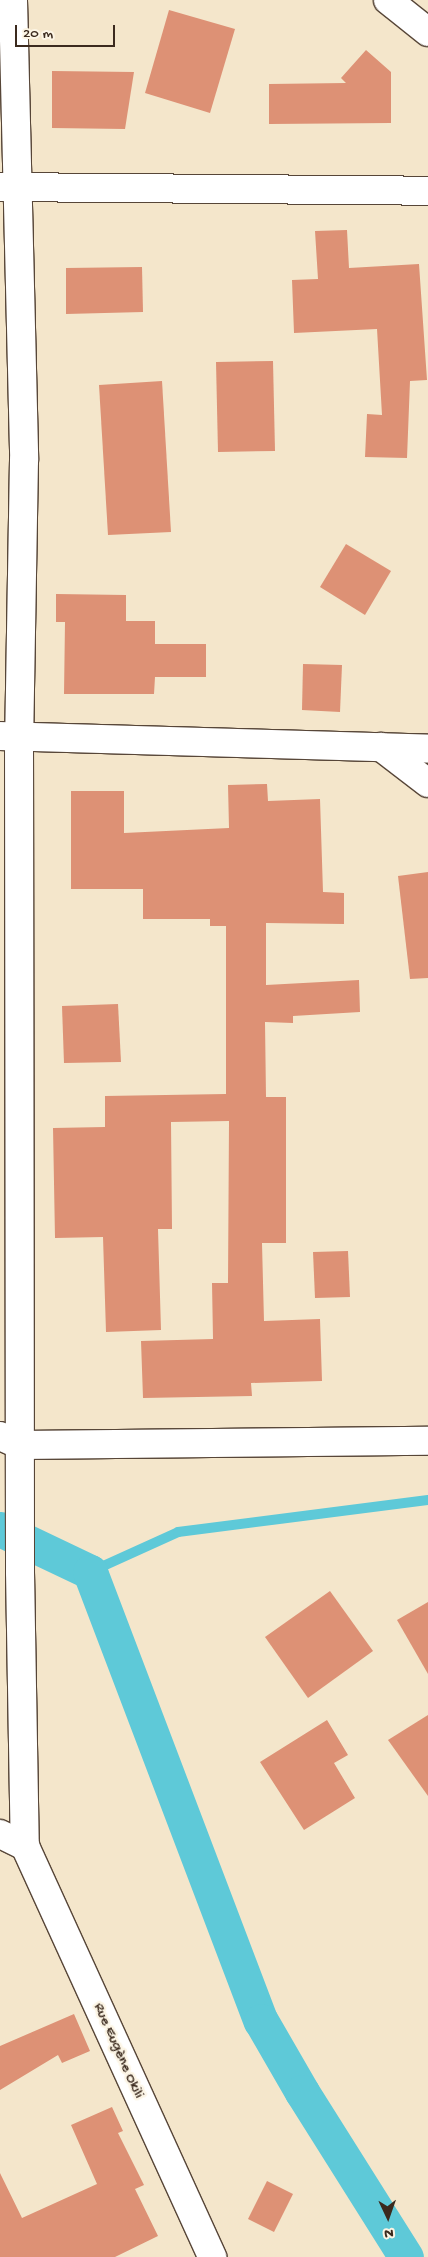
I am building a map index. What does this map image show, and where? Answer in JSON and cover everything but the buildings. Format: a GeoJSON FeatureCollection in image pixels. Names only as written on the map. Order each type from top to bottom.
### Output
{"type":"FeatureCollection","features":[{"type":"Feature","properties":{"kind":"street"},"geometry":{"type":"LineString","coordinates":[[0,1834],[25,1846],[20,1572],[21,1484],[10,1441],[9,736],[24,460],[8,188],[13,0]]}},
{"type":"Feature","properties":{"kind":"street"},"geometry":{"type":"LineString","coordinates":[[388,0],[428,32]]}},
{"type":"Feature","properties":{"kind":"street"},"geometry":{"type":"LineString","coordinates":[[8,188],[428,191]]}},
{"type":"Feature","properties":{"kind":"street"},"geometry":{"type":"LineString","coordinates":[[9,736],[428,749]]}},
{"type":"Feature","properties":{"kind":"street"},"geometry":{"type":"LineString","coordinates":[[381,747],[428,782]]}},
{"type":"Feature","properties":{"kind":"street"},"geometry":{"type":"LineString","coordinates":[[10,1441],[428,1441]]}},
{"type":"Feature","properties":{"kind":"street","name":"Rue Eugène Okili"},"geometry":{"type":"LineString","coordinates":[[25,1846],[212,2257]]}},
{"type":"Feature","properties":{"kind":"waterway"},"geometry":{"type":"LineString","coordinates":[[90,1572],[178,1532],[428,1500]]}},
{"type":"Feature","properties":{"kind":"waterway"},"geometry":{"type":"LineString","coordinates":[[0,1529],[90,1572],[261,2021],[302,2092],[406,2257]]}}]}
